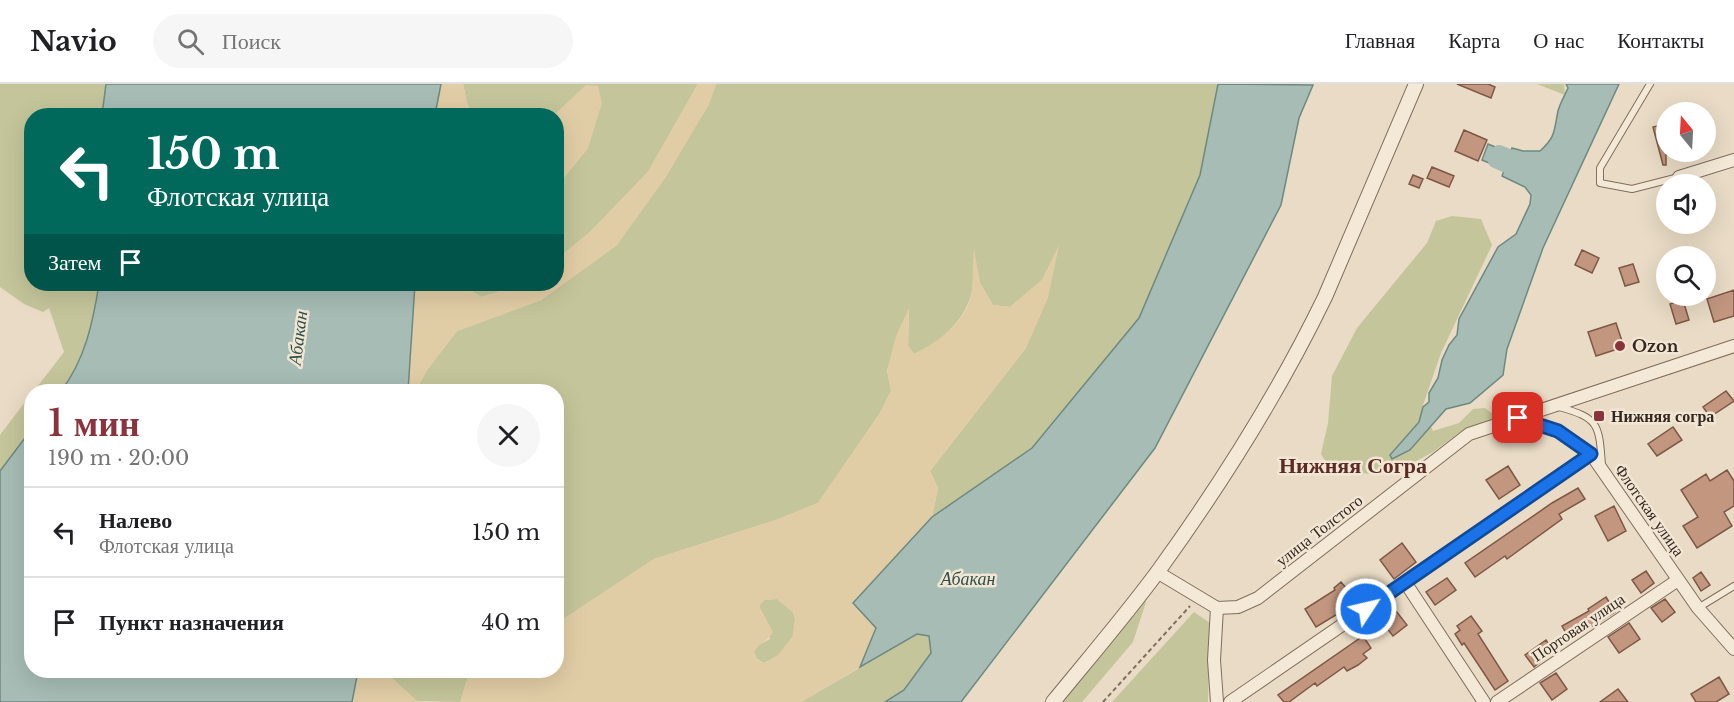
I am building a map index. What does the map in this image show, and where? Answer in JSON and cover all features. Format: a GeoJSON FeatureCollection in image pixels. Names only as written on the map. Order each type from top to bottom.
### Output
{"type":"FeatureCollection","features":[{"type":"Feature","properties":{"kind":"street"},"geometry":{"type":"LineString","coordinates":[[1053,702],[1157,572],[1241,447],[1312,324],[1346,252],[1416,84]]}},
{"type":"Feature","properties":{"kind":"street"},"geometry":{"type":"LineString","coordinates":[[1689,174],[1734,160]]}},
{"type":"Feature","properties":{"kind":"street","name":"улица Толстого"},"geometry":{"type":"LineString","coordinates":[[1217,608],[1239,607],[1258,598],[1469,434],[1734,346]]}},
{"type":"Feature","properties":{"kind":"street","name":"Флотская улица"},"geometry":{"type":"LineString","coordinates":[[1518,418],[1558,431],[1591,454],[1698,608],[1734,649]]}},
{"type":"Feature","properties":{"kind":"street"},"geometry":{"type":"LineString","coordinates":[[1230,702],[1591,454]]}},
{"type":"Feature","properties":{"kind":"street"},"geometry":{"type":"LineString","coordinates":[[1157,572],[1217,608],[1214,660],[1217,702]]}},
{"type":"Feature","properties":{"kind":"street","name":"Портовая улица"},"geometry":{"type":"LineString","coordinates":[[1497,702],[1678,580]]}},
{"type":"Feature","properties":{"kind":"street"},"geometry":{"type":"LineString","coordinates":[[1405,582],[1484,702]]}},
{"type":"Feature","properties":{"kind":"lane"},"geometry":{"type":"LineString","coordinates":[[1649,86],[1600,168],[1600,183],[1632,189],[1656,183]]}},
{"type":"Feature","properties":{"kind":"lane"},"geometry":{"type":"LineString","coordinates":[[1554,406],[1583,414],[1596,426],[1601,446],[1603,471]]}},
{"type":"Feature","properties":{"kind":"lane"},"geometry":{"type":"LineString","coordinates":[[1698,608],[1734,586]]}},
{"type":"Feature","properties":{"kind":"path"},"geometry":{"type":"LineString","coordinates":[[1103,702],[1198,597]]}},
{"type":"Feature","properties":{"kind":"green space"},"geometry":{"type":"Polygon","coordinates":[[[0,84],[106,84],[103,108],[24,108],[24,291],[98,291],[87,340],[76,367],[66,384],[39,384],[64,352],[49,308],[43,312],[24,304],[0,287],[0,84]]]}},
{"type":"Feature","properties":{"kind":"green space"},"geometry":{"type":"Polygon","coordinates":[[[463,84],[698,84],[648,172],[589,233],[564,253],[564,177],[588,148],[564,122],[564,108],[469,108],[463,84]]]}},
{"type":"Feature","properties":{"kind":"green space"},"geometry":{"type":"Polygon","coordinates":[[[716,84],[1218,84],[1200,175],[1139,318],[1032,448],[932,517],[938,488],[930,471],[1026,348],[1058,248],[1042,280],[1010,307],[993,305],[980,283],[974,253],[972,290],[962,314],[956,323],[933,344],[914,354],[908,346],[909,310],[887,370],[891,391],[880,413],[818,503],[776,520],[654,559],[564,619],[564,384],[419,384],[427,370],[457,331],[541,300],[553,291],[564,291],[564,283],[617,245],[708,106],[716,84]]]}},
{"type":"Feature","properties":{"kind":"green space"},"geometry":{"type":"Polygon","coordinates":[[[1537,84],[1564,84],[1565,95],[1537,84]]]}},
{"type":"Feature","properties":{"kind":"green space"},"geometry":{"type":"Polygon","coordinates":[[[1452,216],[1481,219],[1492,245],[1441,353],[1422,408],[1433,431],[1459,423],[1473,409],[1485,408],[1497,417],[1460,432],[1433,452],[1409,465],[1371,474],[1331,470],[1321,454],[1328,423],[1332,376],[1357,328],[1427,243],[1436,221],[1452,216]]]}},
{"type":"Feature","properties":{"kind":"green space"},"geometry":{"type":"Polygon","coordinates":[[[472,291],[501,291],[481,297],[472,291]]]}},
{"type":"Feature","properties":{"kind":"green space"},"geometry":{"type":"Polygon","coordinates":[[[24,403],[24,439],[0,471],[0,435],[24,403]]]}},
{"type":"Feature","properties":{"kind":"green space"},"geometry":{"type":"Polygon","coordinates":[[[1139,593],[1146,602],[1133,642],[1082,702],[1044,702],[1139,593]]]}},
{"type":"Feature","properties":{"kind":"green space"},"geometry":{"type":"Polygon","coordinates":[[[777,599],[793,612],[795,619],[793,636],[779,655],[764,663],[757,659],[754,652],[757,646],[770,639],[759,606],[764,600],[777,599]]]}},
{"type":"Feature","properties":{"kind":"green space"},"geometry":{"type":"Polygon","coordinates":[[[1194,612],[1210,623],[1208,702],[1112,702],[1194,612]]]}},
{"type":"Feature","properties":{"kind":"green space"},"geometry":{"type":"Polygon","coordinates":[[[918,634],[929,636],[931,653],[904,690],[885,702],[801,702],[918,634]]]}},
{"type":"Feature","properties":{"kind":"green space"},"geometry":{"type":"Polygon","coordinates":[[[392,678],[468,678],[460,702],[417,701],[392,678]]]}},
{"type":"Feature","properties":{"kind":"sand"},"geometry":{"type":"Polygon","coordinates":[[[441,84],[463,84],[470,108],[436,108],[441,84]]]}},
{"type":"Feature","properties":{"kind":"sand"},"geometry":{"type":"Polygon","coordinates":[[[698,84],[716,84],[708,106],[666,177],[617,245],[564,283],[564,253],[589,233],[648,172],[698,84]]]}},
{"type":"Feature","properties":{"kind":"sand"},"geometry":{"type":"Polygon","coordinates":[[[586,85],[598,86],[602,103],[588,148],[564,177],[564,108],[561,108],[586,85]]]}},
{"type":"Feature","properties":{"kind":"sand"},"geometry":{"type":"Polygon","coordinates":[[[1059,245],[1048,298],[1026,348],[930,471],[938,488],[932,517],[853,603],[876,628],[860,667],[801,702],[460,702],[468,678],[564,678],[564,619],[654,559],[776,520],[818,503],[880,413],[891,391],[887,370],[896,336],[909,308],[908,346],[914,354],[942,337],[965,312],[972,291],[974,249],[980,283],[993,305],[1010,307],[1042,280],[1059,245]],[[777,599],[764,600],[759,606],[773,632],[754,652],[757,660],[764,663],[778,655],[793,636],[795,619],[793,612],[777,599]]]}},
{"type":"Feature","properties":{"kind":"sand"},"geometry":{"type":"Polygon","coordinates":[[[415,291],[471,291],[481,297],[501,291],[553,291],[541,300],[457,331],[419,384],[409,384],[415,291]]]}},
{"type":"Feature","properties":{"kind":"sand"},"geometry":{"type":"Polygon","coordinates":[[[357,678],[392,678],[417,701],[426,702],[352,702],[357,678]]]}},
{"type":"Feature","properties":{"kind":"water"},"geometry":{"type":"Polygon","coordinates":[[[106,84],[441,84],[436,108],[103,108],[106,84]]]}},
{"type":"Feature","properties":{"kind":"water","name":"Абакан"},"geometry":{"type":"Polygon","coordinates":[[[1218,84],[1313,85],[1299,118],[1281,205],[1155,448],[961,702],[885,702],[904,690],[931,653],[929,636],[917,634],[860,667],[876,628],[853,603],[932,517],[1032,448],[1139,318],[1200,175],[1218,84]]]}},
{"type":"Feature","properties":{"kind":"water"},"geometry":{"type":"Polygon","coordinates":[[[1566,84],[1619,84],[1543,248],[1507,349],[1503,375],[1470,403],[1446,409],[1410,450],[1392,459],[1390,455],[1419,422],[1423,407],[1429,402],[1429,393],[1438,378],[1442,360],[1457,335],[1459,319],[1498,247],[1516,234],[1530,204],[1531,195],[1525,187],[1502,176],[1512,148],[1523,151],[1540,151],[1549,142],[1554,133],[1559,108],[1568,88],[1566,84]]]}},
{"type":"Feature","properties":{"kind":"water"},"geometry":{"type":"Polygon","coordinates":[[[1488,144],[1500,149],[1494,165],[1482,160],[1488,144]]]}},
{"type":"Feature","properties":{"kind":"water","name":"Абакан"},"geometry":{"type":"Polygon","coordinates":[[[98,291],[415,291],[408,384],[66,384],[82,354],[98,291]]]}},
{"type":"Feature","properties":{"kind":"water"},"geometry":{"type":"Polygon","coordinates":[[[24,439],[24,678],[357,678],[352,702],[0,702],[0,471],[24,439]]]}},
{"type":"Feature","properties":{"kind":"building"},"geometry":{"type":"Polygon","coordinates":[[[1457,84],[1488,84],[1495,87],[1491,98],[1457,84]]]}},
{"type":"Feature","properties":{"kind":"building"},"geometry":{"type":"Polygon","coordinates":[[[1464,130],[1487,140],[1478,161],[1455,151],[1464,130]]]}},
{"type":"Feature","properties":{"kind":"building"},"geometry":{"type":"Polygon","coordinates":[[[1432,167],[1454,176],[1449,187],[1427,178],[1432,167]]]}},
{"type":"Feature","properties":{"kind":"building"},"geometry":{"type":"Polygon","coordinates":[[[1413,175],[1423,179],[1419,188],[1409,184],[1413,175]]]}},
{"type":"Feature","properties":{"kind":"building"},"geometry":{"type":"Polygon","coordinates":[[[1582,250],[1599,258],[1592,273],[1575,265],[1582,250]]]}},
{"type":"Feature","properties":{"kind":"building"},"geometry":{"type":"Polygon","coordinates":[[[1633,264],[1639,282],[1625,286],[1619,268],[1633,264]]]}},
{"type":"Feature","properties":{"kind":"building"},"geometry":{"type":"Polygon","coordinates":[[[1734,290],[1734,316],[1714,322],[1709,306],[1716,306],[1716,296],[1734,290]]]}},
{"type":"Feature","properties":{"kind":"building"},"geometry":{"type":"Polygon","coordinates":[[[1671,306],[1685,306],[1689,320],[1676,324],[1671,306]]]}},
{"type":"Feature","properties":{"kind":"building"},"geometry":{"type":"Polygon","coordinates":[[[1616,323],[1624,347],[1596,356],[1588,332],[1616,323]]]}},
{"type":"Feature","properties":{"kind":"building"},"geometry":{"type":"Polygon","coordinates":[[[1726,391],[1734,401],[1710,417],[1703,407],[1726,391]]]}},
{"type":"Feature","properties":{"kind":"building"},"geometry":{"type":"Polygon","coordinates":[[[1673,427],[1682,440],[1657,456],[1648,444],[1673,427]]]}},
{"type":"Feature","properties":{"kind":"building"},"geometry":{"type":"Polygon","coordinates":[[[1508,466],[1520,485],[1499,499],[1486,480],[1508,466]]]}},
{"type":"Feature","properties":{"kind":"building"},"geometry":{"type":"Polygon","coordinates":[[[1727,470],[1734,481],[1734,506],[1724,512],[1732,526],[1697,548],[1683,526],[1698,517],[1681,490],[1706,474],[1710,481],[1727,470]]]}},
{"type":"Feature","properties":{"kind":"building"},"geometry":{"type":"Polygon","coordinates":[[[1578,488],[1585,499],[1559,514],[1562,519],[1507,559],[1505,556],[1475,577],[1465,563],[1552,503],[1578,488]]]}},
{"type":"Feature","properties":{"kind":"building"},"geometry":{"type":"Polygon","coordinates":[[[1614,506],[1626,531],[1608,541],[1595,516],[1614,506]]]}},
{"type":"Feature","properties":{"kind":"building"},"geometry":{"type":"Polygon","coordinates":[[[1402,543],[1416,562],[1394,579],[1380,560],[1402,543]]]}},
{"type":"Feature","properties":{"kind":"building"},"geometry":{"type":"Polygon","coordinates":[[[1646,571],[1654,583],[1641,593],[1632,580],[1646,571]]]}},
{"type":"Feature","properties":{"kind":"building"},"geometry":{"type":"Polygon","coordinates":[[[1701,572],[1710,585],[1701,591],[1693,578],[1701,572]]]}},
{"type":"Feature","properties":{"kind":"building"},"geometry":{"type":"Polygon","coordinates":[[[1447,578],[1456,590],[1435,605],[1426,592],[1447,578]]]}},
{"type":"Feature","properties":{"kind":"building"},"geometry":{"type":"Polygon","coordinates":[[[1341,582],[1352,595],[1360,589],[1367,598],[1316,627],[1305,609],[1335,590],[1334,588],[1341,582]]]}},
{"type":"Feature","properties":{"kind":"building"},"geometry":{"type":"Polygon","coordinates":[[[1606,597],[1615,612],[1570,640],[1562,626],[1589,611],[1588,609],[1606,597]]]}},
{"type":"Feature","properties":{"kind":"building"},"geometry":{"type":"Polygon","coordinates":[[[1665,599],[1675,612],[1662,622],[1651,608],[1665,599]]]}},
{"type":"Feature","properties":{"kind":"building"},"geometry":{"type":"Polygon","coordinates":[[[1396,611],[1407,625],[1393,636],[1382,622],[1396,611]]]}},
{"type":"Feature","properties":{"kind":"building"},"geometry":{"type":"Polygon","coordinates":[[[1471,616],[1482,631],[1478,634],[1508,681],[1495,690],[1464,643],[1462,645],[1455,634],[1460,630],[1457,626],[1471,616]]]}},
{"type":"Feature","properties":{"kind":"building"},"geometry":{"type":"Polygon","coordinates":[[[1629,623],[1640,639],[1619,653],[1608,637],[1629,623]]]}},
{"type":"Feature","properties":{"kind":"building"},"geometry":{"type":"Polygon","coordinates":[[[1363,636],[1371,648],[1363,654],[1367,658],[1358,665],[1347,671],[1344,667],[1317,686],[1315,683],[1289,702],[1284,702],[1278,695],[1363,636]]]}},
{"type":"Feature","properties":{"kind":"building"},"geometry":{"type":"Polygon","coordinates":[[[1546,640],[1553,651],[1534,667],[1525,655],[1546,640]]]}},
{"type":"Feature","properties":{"kind":"building"},"geometry":{"type":"Polygon","coordinates":[[[1556,673],[1567,689],[1552,700],[1540,683],[1556,673]]]}},
{"type":"Feature","properties":{"kind":"building"},"geometry":{"type":"Polygon","coordinates":[[[1719,677],[1729,694],[1716,702],[1696,702],[1691,694],[1719,677]]]}},
{"type":"Feature","properties":{"kind":"building"},"geometry":{"type":"Polygon","coordinates":[[[1618,689],[1628,702],[1600,702],[1618,689]]]}},
{"type":"Feature","properties":{"kind":"waterway"},"geometry":{"type":"LineString","coordinates":[[1499,152],[1509,156]]}},
{"type":"Feature","properties":{"kind":"waterway"},"geometry":{"type":"LineString","coordinates":[[1495,161],[1506,166]]}},
{"type":"Feature","properties":{"kind":"place","name":"Ozon"},"geometry":{"type":"Point","coordinates":[1620,346]}},
{"type":"Feature","properties":{"kind":"place","name":"Нижняя согра"},"geometry":{"type":"Point","coordinates":[1599,416]}},
{"type":"Feature","properties":{"kind":"district","name":"Нижняя Согра"},"geometry":{"type":"Point","coordinates":[1353,465]}},
{"type":"Feature","properties":{"kind":"route"},"geometry":{"type":"LineString","coordinates":[[1366,609],[1591,454],[1558,431],[1518,418]]}}]}
